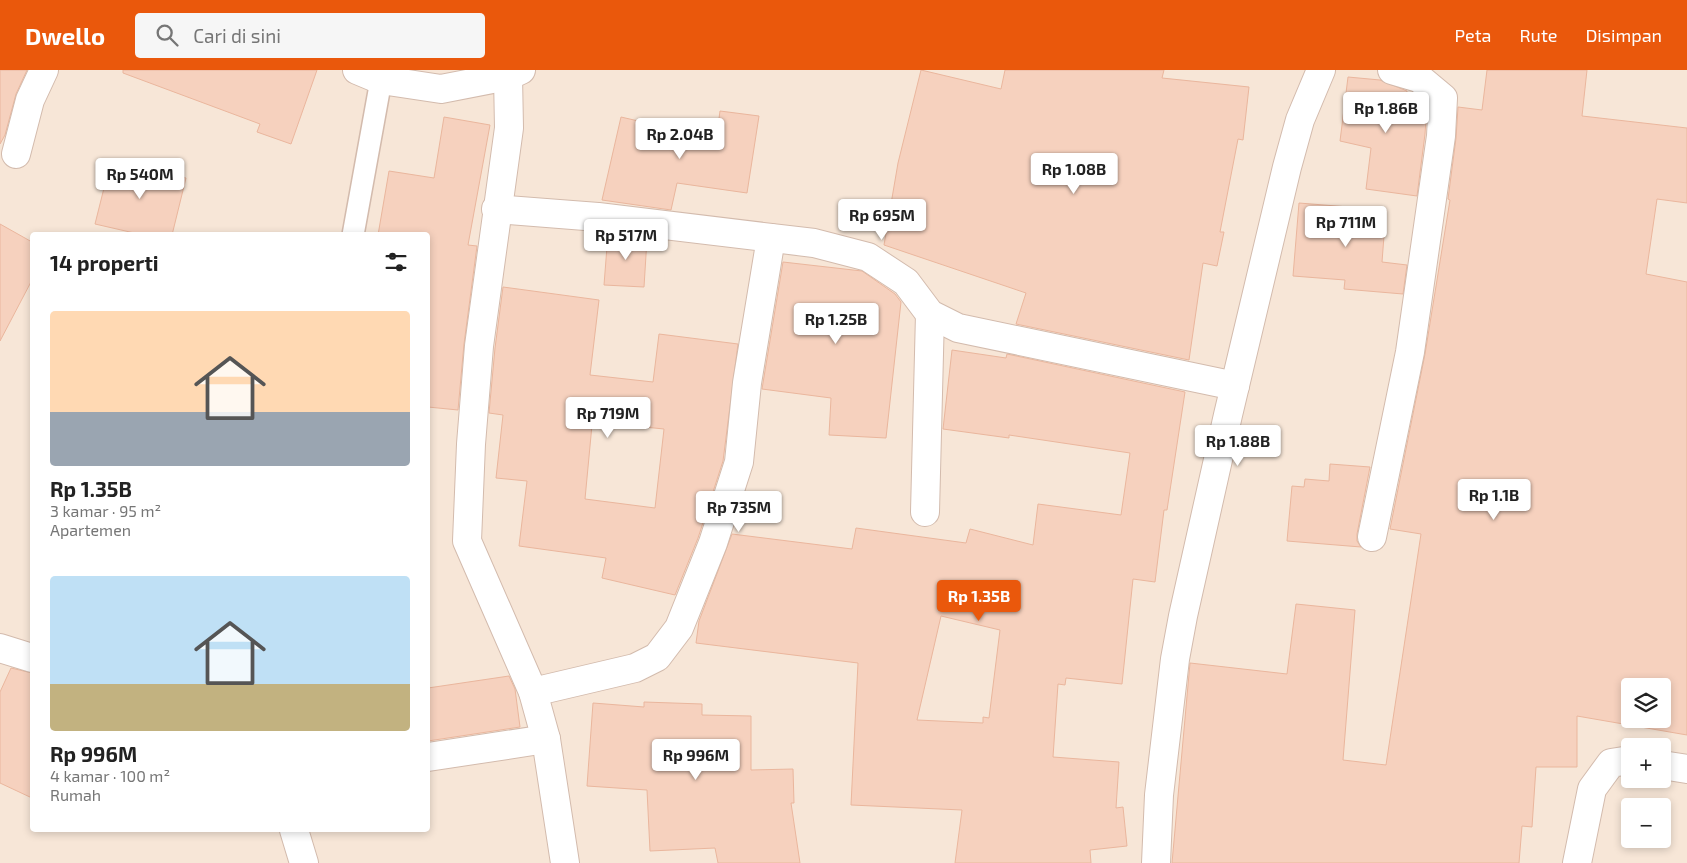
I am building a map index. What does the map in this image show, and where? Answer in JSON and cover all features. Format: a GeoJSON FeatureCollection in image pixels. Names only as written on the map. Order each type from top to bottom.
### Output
{"type":"FeatureCollection","features":[{"type":"Feature","properties":{"kind":"street"},"geometry":{"type":"LineString","coordinates":[[16,154],[30,100],[44,70]]}},
{"type":"Feature","properties":{"kind":"street"},"geometry":{"type":"LineString","coordinates":[[1156,863],[1159,795],[1175,659],[1235,386],[1287,167],[1300,120],[1321,70]]}},
{"type":"Feature","properties":{"kind":"street"},"geometry":{"type":"LineString","coordinates":[[1372,537],[1410,352],[1441,136],[1443,98],[1419,78],[1392,70]]}},
{"type":"Feature","properties":{"kind":"street"},"geometry":{"type":"LineString","coordinates":[[369,75],[441,89],[514,73],[509,128],[496,209],[477,365],[469,463],[467,541],[533,692],[546,739],[564,863]]}},
{"type":"Feature","properties":{"kind":"street"},"geometry":{"type":"LineString","coordinates":[[496,209],[598,217],[814,243],[868,257],[906,282],[930,314],[958,328],[1235,386]]}},
{"type":"Feature","properties":{"kind":"street"},"geometry":{"type":"LineString","coordinates":[[533,692],[635,668],[657,657],[679,628],[713,543],[740,462],[747,383],[771,238]]}},
{"type":"Feature","properties":{"kind":"street"},"geometry":{"type":"LineString","coordinates":[[924,512],[930,314]]}},
{"type":"Feature","properties":{"kind":"street"},"geometry":{"type":"LineString","coordinates":[[0,648],[30,657]]}},
{"type":"Feature","properties":{"kind":"street"},"geometry":{"type":"LineString","coordinates":[[430,757],[546,739]]}},
{"type":"Feature","properties":{"kind":"street"},"geometry":{"type":"LineString","coordinates":[[1576,863],[1592,789],[1611,764],[1621,762]]}},
{"type":"Feature","properties":{"kind":"street"},"geometry":{"type":"LineString","coordinates":[[1671,767],[1687,770]]}},
{"type":"Feature","properties":{"kind":"street"},"geometry":{"type":"LineString","coordinates":[[295,832],[304,863]]}},
{"type":"Feature","properties":{"kind":"lane"},"geometry":{"type":"LineString","coordinates":[[353,232],[369,75]]}},
{"type":"Feature","properties":{"kind":"shaded area"},"geometry":{"type":"Polygon","coordinates":[[[0,70],[1687,70],[1687,863],[0,863],[0,70]]]}},
{"type":"Feature","properties":{"kind":"building"},"geometry":{"type":"Polygon","coordinates":[[[0,70],[27,70],[16,94],[5,135],[0,144],[0,70]]]}},
{"type":"Feature","properties":{"kind":"building"},"geometry":{"type":"Polygon","coordinates":[[[123,70],[317,70],[291,144],[257,132],[260,124],[123,73],[123,70]]]}},
{"type":"Feature","properties":{"kind":"building"},"geometry":{"type":"Polygon","coordinates":[[[921,70],[1001,89],[1005,70],[1164,70],[1162,78],[1249,87],[1243,140],[1238,139],[1220,232],[1224,232],[1217,266],[1203,263],[1189,360],[1016,324],[1026,293],[884,245],[898,163],[921,70]]]}},
{"type":"Feature","properties":{"kind":"building"},"geometry":{"type":"Polygon","coordinates":[[[1487,70],[1587,70],[1582,116],[1687,128],[1687,203],[1657,199],[1646,274],[1687,282],[1687,735],[1646,728],[1671,728],[1671,678],[1621,678],[1621,724],[1577,716],[1577,767],[1536,767],[1532,827],[1522,826],[1519,863],[1172,863],[1190,663],[1287,674],[1296,604],[1355,610],[1343,760],[1386,765],[1421,534],[1390,529],[1425,354],[1450,200],[1448,199],[1458,107],[1482,110],[1487,70]]]}},
{"type":"Feature","properties":{"kind":"building"},"geometry":{"type":"Polygon","coordinates":[[[1348,77],[1380,80],[1407,91],[1406,101],[1427,105],[1417,196],[1366,189],[1371,148],[1340,141],[1348,77]]]}},
{"type":"Feature","properties":{"kind":"building"},"geometry":{"type":"Polygon","coordinates":[[[720,111],[759,116],[747,193],[677,183],[671,210],[602,200],[621,117],[703,136],[705,123],[718,126],[720,111]]]}},
{"type":"Feature","properties":{"kind":"building"},"geometry":{"type":"Polygon","coordinates":[[[444,117],[490,125],[468,245],[477,246],[464,344],[458,410],[430,407],[430,232],[379,232],[389,171],[434,178],[444,117]]]}},
{"type":"Feature","properties":{"kind":"building"},"geometry":{"type":"Polygon","coordinates":[[[111,160],[186,178],[173,232],[130,232],[95,224],[111,160]]]}},
{"type":"Feature","properties":{"kind":"building"},"geometry":{"type":"Polygon","coordinates":[[[1299,203],[1386,210],[1382,262],[1407,265],[1403,294],[1344,289],[1345,280],[1293,276],[1299,203]]]}},
{"type":"Feature","properties":{"kind":"building"},"geometry":{"type":"Polygon","coordinates":[[[0,224],[30,241],[30,284],[0,341],[0,224]]]}},
{"type":"Feature","properties":{"kind":"building"},"geometry":{"type":"Polygon","coordinates":[[[608,234],[647,239],[644,287],[604,285],[608,234]]]}},
{"type":"Feature","properties":{"kind":"building"},"geometry":{"type":"Polygon","coordinates":[[[783,262],[862,271],[895,294],[901,302],[886,438],[829,435],[831,398],[762,389],[783,262]]]}},
{"type":"Feature","properties":{"kind":"building"},"geometry":{"type":"Polygon","coordinates":[[[503,287],[599,300],[590,375],[653,382],[659,334],[738,344],[723,461],[698,538],[675,595],[602,578],[606,558],[519,546],[527,481],[496,478],[503,415],[489,413],[503,287]],[[595,422],[595,425],[592,425],[585,499],[655,508],[664,429],[595,422]]]}},
{"type":"Feature","properties":{"kind":"building"},"geometry":{"type":"Polygon","coordinates":[[[952,350],[1006,358],[1007,354],[1185,392],[1167,510],[1164,510],[1155,582],[1133,579],[1122,684],[1066,678],[1065,685],[1058,684],[1053,757],[1119,762],[1116,808],[1123,807],[1127,846],[1090,850],[1091,863],[955,863],[962,810],[851,805],[858,663],[696,643],[699,621],[732,534],[852,549],[856,528],[966,543],[970,529],[1033,545],[1038,504],[1121,515],[1130,453],[1009,435],[1009,438],[943,429],[952,350]],[[941,616],[917,720],[983,723],[983,717],[989,718],[1000,630],[941,616]]]}},
{"type":"Feature","properties":{"kind":"building"},"geometry":{"type":"Polygon","coordinates":[[[1330,464],[1370,467],[1357,534],[1357,541],[1361,547],[1287,541],[1292,486],[1304,487],[1305,479],[1329,481],[1330,464]]]}},
{"type":"Feature","properties":{"kind":"building"},"geometry":{"type":"Polygon","coordinates":[[[11,668],[30,673],[30,797],[0,783],[0,692],[11,668]]]}},
{"type":"Feature","properties":{"kind":"building"},"geometry":{"type":"Polygon","coordinates":[[[509,676],[515,689],[520,727],[430,741],[430,688],[509,676]]]}},
{"type":"Feature","properties":{"kind":"building"},"geometry":{"type":"Polygon","coordinates":[[[644,702],[702,704],[702,715],[751,716],[751,770],[793,769],[794,803],[791,803],[800,863],[718,863],[715,848],[650,851],[647,790],[587,786],[593,703],[644,707],[644,702]]]}}]}
